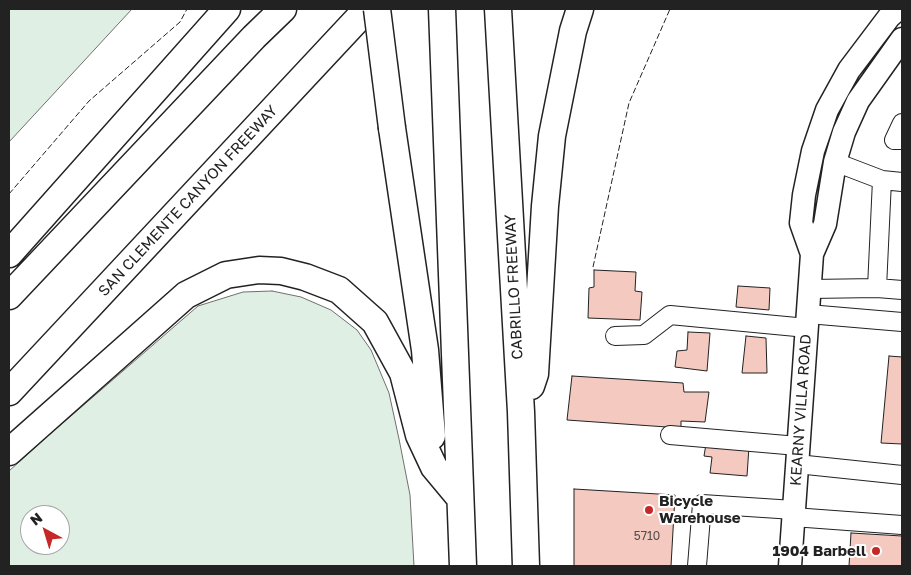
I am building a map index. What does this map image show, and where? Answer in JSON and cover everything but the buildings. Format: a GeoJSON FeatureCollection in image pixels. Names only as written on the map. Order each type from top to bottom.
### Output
{"type":"FeatureCollection","features":[{"type":"Feature","properties":{"kind":"highway"},"geometry":{"type":"LineString","coordinates":[[9,254],[227,9]]}},
{"type":"Feature","properties":{"kind":"highway"},"geometry":{"type":"LineString","coordinates":[[254,37],[269,9]]}},
{"type":"Feature","properties":{"kind":"highway"},"geometry":{"type":"LineString","coordinates":[[9,296],[254,37],[283,9]]}},
{"type":"Feature","properties":{"kind":"highway","name":"SAN CLEMENTE CANYON FREEWAY"},"geometry":{"type":"LineString","coordinates":[[9,392],[367,9]]}},
{"type":"Feature","properties":{"kind":"highway"},"geometry":{"type":"LineString","coordinates":[[377,9],[392,128],[426,350],[434,467]]}},
{"type":"Feature","properties":{"kind":"highway"},"geometry":{"type":"LineString","coordinates":[[320,59],[381,9]]}},
{"type":"Feature","properties":{"kind":"highway"},"geometry":{"type":"LineString","coordinates":[[442,9],[442,52],[463,566]]}},
{"type":"Feature","properties":{"kind":"highway","name":"CABRILLO FREEWAY"},"geometry":{"type":"LineString","coordinates":[[498,9],[521,412],[526,566]]}},
{"type":"Feature","properties":{"kind":"highway"},"geometry":{"type":"LineString","coordinates":[[521,412],[535,374],[545,206],[552,136],[573,31],[580,9]]}},
{"type":"Feature","properties":{"kind":"highway"},"geometry":{"type":"LineString","coordinates":[[9,452],[186,295],[226,275],[259,270],[281,271],[305,277],[339,290],[374,322],[403,373],[419,435],[434,467],[460,497]]}},
{"type":"Feature","properties":{"kind":"main road","name":"KEARNY VILLA ROAD"},"geometry":{"type":"LineString","coordinates":[[812,254],[801,223],[804,195],[813,151],[828,110],[850,70],[889,17],[898,9]]}},
{"type":"Feature","properties":{"kind":"main road","name":"KEARNY VILLA ROAD"},"geometry":{"type":"LineString","coordinates":[[790,566],[812,254],[825,224],[835,162],[844,132],[858,101],[902,39]]}},
{"type":"Feature","properties":{"kind":"lane"},"geometry":{"type":"LineString","coordinates":[[902,123],[894,140],[902,140]]}},
{"type":"Feature","properties":{"kind":"lane"},"geometry":{"type":"LineString","coordinates":[[835,162],[882,180],[902,182]]}},
{"type":"Feature","properties":{"kind":"lane"},"geometry":{"type":"LineString","coordinates":[[877,288],[882,180]]}},
{"type":"Feature","properties":{"kind":"lane"},"geometry":{"type":"LineString","coordinates":[[810,289],[877,288],[902,290]]}},
{"type":"Feature","properties":{"kind":"lane"},"geometry":{"type":"LineString","coordinates":[[615,336],[644,335],[670,315],[807,321],[902,322]]}},
{"type":"Feature","properties":{"kind":"lane"},"geometry":{"type":"LineString","coordinates":[[670,435],[798,455],[902,475]]}},
{"type":"Feature","properties":{"kind":"lane"},"geometry":{"type":"LineString","coordinates":[[697,566],[702,504],[902,525]]}},
{"type":"Feature","properties":{"kind":"green space"},"geometry":{"type":"Polygon","coordinates":[[[9,9],[132,9],[9,142],[9,9]]]}},
{"type":"Feature","properties":{"kind":"green space"},"geometry":{"type":"Polygon","coordinates":[[[272,291],[301,297],[331,310],[357,330],[371,350],[389,393],[410,495],[414,566],[9,566],[9,471],[198,306],[243,292],[272,291]]]}},
{"type":"Feature","properties":{"kind":"fence"},"geometry":{"type":"LineString","coordinates":[[9,194],[89,101],[180,22],[187,9]]}},
{"type":"Feature","properties":{"kind":"fence"},"geometry":{"type":"LineString","coordinates":[[593,267],[629,103],[670,9]]}},
{"type":"Feature","properties":{"kind":"place","name":"Bicycle Warehouse"},"geometry":{"type":"Point","coordinates":[649,510]}},
{"type":"Feature","properties":{"kind":"place","name":"1904 Barbell"},"geometry":{"type":"Point","coordinates":[876,551]}}]}
